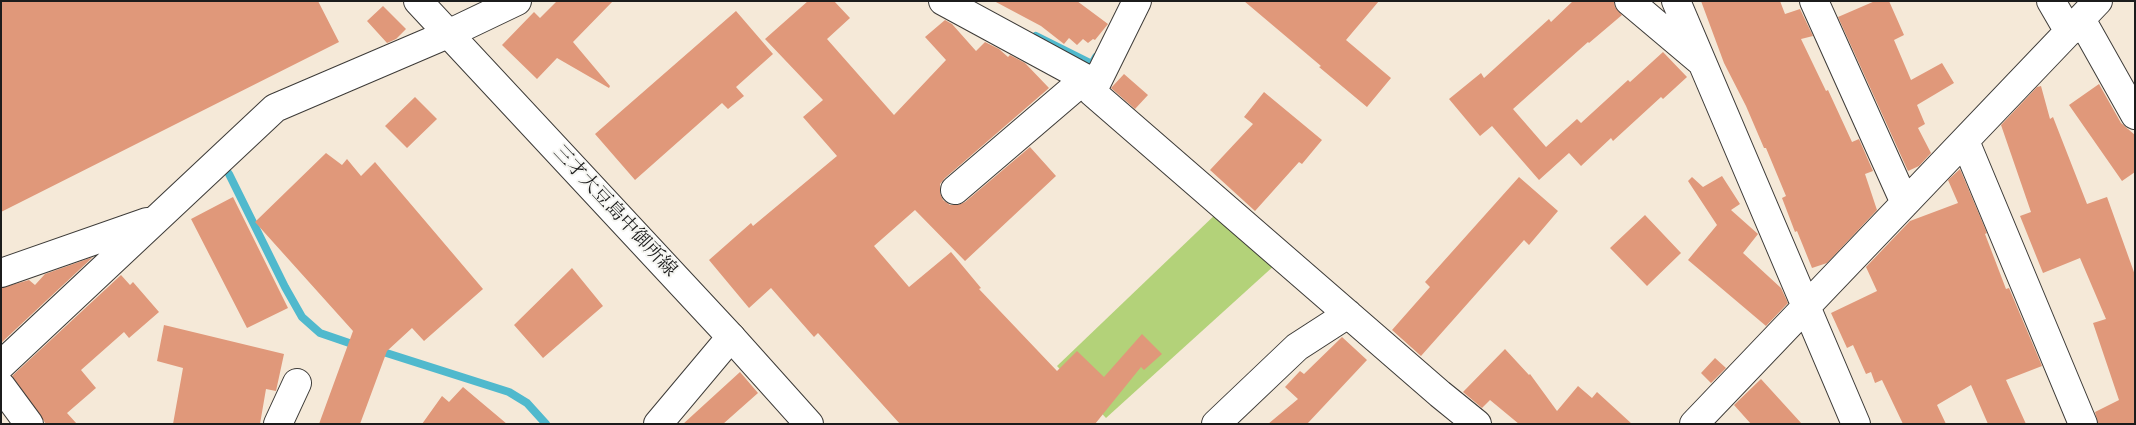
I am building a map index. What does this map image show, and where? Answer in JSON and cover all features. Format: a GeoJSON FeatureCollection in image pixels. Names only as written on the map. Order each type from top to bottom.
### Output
{"type":"FeatureCollection","features":[{"type":"Feature","properties":{"kind":"street","name":"三才大豆島中御所線"},"geometry":{"type":"LineString","coordinates":[[418,1],[731,337],[809,424]]}},
{"type":"Feature","properties":{"kind":"street"},"geometry":{"type":"LineString","coordinates":[[1,365],[71,302],[156,219],[275,108],[448,34],[517,1]]}},
{"type":"Feature","properties":{"kind":"street"},"geometry":{"type":"LineString","coordinates":[[943,1],[1091,81]]}},
{"type":"Feature","properties":{"kind":"street"},"geometry":{"type":"LineString","coordinates":[[955,190],[1091,81],[1137,1]]}},
{"type":"Feature","properties":{"kind":"street"},"geometry":{"type":"LineString","coordinates":[[1629,1],[1702,63]]}},
{"type":"Feature","properties":{"kind":"street"},"geometry":{"type":"LineString","coordinates":[[1676,1],[1856,424]]}},
{"type":"Feature","properties":{"kind":"street"},"geometry":{"type":"LineString","coordinates":[[1814,1],[1905,203]]}},
{"type":"Feature","properties":{"kind":"street"},"geometry":{"type":"LineString","coordinates":[[2051,1],[2083,18],[2135,115]]}},
{"type":"Feature","properties":{"kind":"street"},"geometry":{"type":"LineString","coordinates":[[1694,424],[2083,18]]}},
{"type":"Feature","properties":{"kind":"street"},"geometry":{"type":"LineString","coordinates":[[1091,81],[1092,92],[1477,424]]}},
{"type":"Feature","properties":{"kind":"street"},"geometry":{"type":"LineString","coordinates":[[1964,141],[2083,424]]}},
{"type":"Feature","properties":{"kind":"street"},"geometry":{"type":"LineString","coordinates":[[1,273],[156,219]]}},
{"type":"Feature","properties":{"kind":"street"},"geometry":{"type":"LineString","coordinates":[[1216,424],[1297,347],[1348,314]]}},
{"type":"Feature","properties":{"kind":"street"},"geometry":{"type":"LineString","coordinates":[[658,424],[731,337]]}},
{"type":"Feature","properties":{"kind":"street"},"geometry":{"type":"LineString","coordinates":[[278,424],[297,383]]}},
{"type":"Feature","properties":{"kind":"street"},"geometry":{"type":"LineString","coordinates":[[1,386],[29,424]]}},
{"type":"Feature","properties":{"kind":"green space"},"geometry":{"type":"Polygon","coordinates":[[[1219,211],[1276,264],[1106,418],[1057,366],[1219,211]]]}},
{"type":"Feature","properties":{"kind":"building"},"geometry":{"type":"Polygon","coordinates":[[[1,1],[318,1],[339,42],[1,212],[1,1]]]}},
{"type":"Feature","properties":{"kind":"building"},"geometry":{"type":"Polygon","coordinates":[[[557,1],[613,1],[573,42],[610,86],[609,88],[557,58],[537,79],[502,45],[534,12],[540,18],[557,1]]]}},
{"type":"Feature","properties":{"kind":"building"},"geometry":{"type":"Polygon","coordinates":[[[808,1],[834,1],[850,18],[827,39],[894,115],[946,60],[925,37],[945,20],[952,24],[976,51],[985,42],[999,49],[1008,57],[1010,55],[1025,63],[1049,88],[940,184],[940,193],[943,200],[950,205],[958,205],[965,202],[1030,147],[1056,176],[965,261],[915,210],[874,246],[909,287],[951,252],[981,288],[979,289],[1057,371],[1077,351],[1104,377],[1142,334],[1162,354],[1144,370],[1141,367],[1095,424],[900,424],[818,333],[814,337],[771,288],[749,308],[709,260],[751,223],[753,226],[837,156],[803,117],[823,100],[765,39],[808,1]]]}},
{"type":"Feature","properties":{"kind":"building"},"geometry":{"type":"Polygon","coordinates":[[[994,1],[1077,1],[1108,24],[1095,40],[1093,39],[1088,43],[1083,39],[1077,45],[1069,38],[1064,44],[1041,26],[994,1]]]}},
{"type":"Feature","properties":{"kind":"building"},"geometry":{"type":"Polygon","coordinates":[[[1244,1],[1379,1],[1346,40],[1391,78],[1367,107],[1244,1]]]}},
{"type":"Feature","properties":{"kind":"building"},"geometry":{"type":"Polygon","coordinates":[[[1573,1],[1614,1],[1615,7],[1622,15],[1588,42],[1513,109],[1546,147],[1577,119],[1581,123],[1628,80],[1630,82],[1663,52],[1687,77],[1663,99],[1661,97],[1613,141],[1611,138],[1581,166],[1569,153],[1539,180],[1492,126],[1480,136],[1449,99],[1481,73],[1484,78],[1549,19],[1551,22],[1573,1]]]}},
{"type":"Feature","properties":{"kind":"building"},"geometry":{"type":"Polygon","coordinates":[[[1701,1],[1780,1],[1785,14],[1800,9],[1813,36],[1801,39],[1826,91],[1828,90],[1852,142],[1859,139],[1873,171],[1865,174],[1877,210],[1827,263],[1812,268],[1782,198],[1786,196],[1766,148],[1764,148],[1746,106],[1724,63],[1701,1]]]}},
{"type":"Feature","properties":{"kind":"building"},"geometry":{"type":"Polygon","coordinates":[[[1875,1],[1889,1],[1904,35],[1894,40],[1911,80],[1942,63],[1954,83],[1917,105],[1925,124],[1918,128],[1931,153],[1919,166],[1908,171],[1838,17],[1875,1]]]}},
{"type":"Feature","properties":{"kind":"building"},"geometry":{"type":"Polygon","coordinates":[[[383,6],[406,29],[396,39],[387,43],[367,21],[383,6]]]}},
{"type":"Feature","properties":{"kind":"building"},"geometry":{"type":"Polygon","coordinates":[[[736,11],[773,54],[736,87],[744,96],[728,109],[722,103],[635,180],[595,134],[736,11]]]}},
{"type":"Feature","properties":{"kind":"building"},"geometry":{"type":"Polygon","coordinates":[[[1124,74],[1148,95],[1135,109],[1111,88],[1124,74]]]}},
{"type":"Feature","properties":{"kind":"building"},"geometry":{"type":"Polygon","coordinates":[[[2099,84],[2121,123],[2135,135],[2135,172],[2122,181],[2069,105],[2099,84]]]}},
{"type":"Feature","properties":{"kind":"building"},"geometry":{"type":"Polygon","coordinates":[[[2041,86],[2050,119],[2053,117],[2087,204],[2107,197],[2135,275],[2135,424],[2098,424],[2095,412],[2119,400],[2093,323],[2106,319],[2080,258],[2043,273],[2020,216],[2031,212],[2001,125],[2037,87],[2041,86]]]}},
{"type":"Feature","properties":{"kind":"building"},"geometry":{"type":"Polygon","coordinates":[[[1264,92],[1322,140],[1302,164],[1299,162],[1255,211],[1210,170],[1253,124],[1244,117],[1264,92]]]}},
{"type":"Feature","properties":{"kind":"building"},"geometry":{"type":"Polygon","coordinates":[[[415,97],[437,119],[407,148],[385,126],[415,97]]]}},
{"type":"Feature","properties":{"kind":"building"},"geometry":{"type":"Polygon","coordinates":[[[326,153],[342,165],[347,159],[361,176],[375,162],[483,289],[424,341],[412,328],[387,351],[360,424],[319,424],[353,331],[255,222],[326,153]]]}},
{"type":"Feature","properties":{"kind":"building"},"geometry":{"type":"Polygon","coordinates":[[[1960,169],[1987,233],[1985,234],[2006,289],[2009,288],[2042,366],[2006,380],[2026,424],[1988,424],[1971,385],[1937,405],[1946,424],[1903,424],[1882,380],[1875,383],[1871,372],[1866,374],[1853,345],[1847,348],[1831,313],[1877,291],[1866,267],[1910,221],[1958,203],[1948,180],[1960,169]]]}},
{"type":"Feature","properties":{"kind":"building"},"geometry":{"type":"Polygon","coordinates":[[[1722,176],[1740,204],[1731,210],[1758,234],[1743,253],[1781,288],[1788,303],[1766,326],[1688,260],[1717,225],[1688,181],[1692,177],[1703,187],[1722,176]]]}},
{"type":"Feature","properties":{"kind":"building"},"geometry":{"type":"Polygon","coordinates":[[[1519,177],[1558,211],[1529,245],[1524,240],[1421,356],[1392,330],[1430,287],[1425,282],[1519,177]]]}},
{"type":"Feature","properties":{"kind":"building"},"geometry":{"type":"Polygon","coordinates":[[[233,197],[288,308],[247,328],[191,219],[233,197]]]}},
{"type":"Feature","properties":{"kind":"building"},"geometry":{"type":"Polygon","coordinates":[[[1645,215],[1681,253],[1647,286],[1610,248],[1645,215]]]}},
{"type":"Feature","properties":{"kind":"building"},"geometry":{"type":"Polygon","coordinates":[[[93,257],[1,343],[1,288],[29,280],[35,285],[45,274],[93,257]]]}},
{"type":"Feature","properties":{"kind":"building"},"geometry":{"type":"Polygon","coordinates":[[[572,268],[603,306],[543,358],[514,325],[572,268]]]}},
{"type":"Feature","properties":{"kind":"building"},"geometry":{"type":"Polygon","coordinates":[[[121,275],[130,285],[133,282],[159,312],[129,338],[124,332],[81,370],[96,388],[67,413],[77,424],[46,424],[12,376],[121,275]]]}},
{"type":"Feature","properties":{"kind":"building"},"geometry":{"type":"Polygon","coordinates":[[[164,325],[284,354],[276,391],[266,389],[260,424],[173,424],[183,368],[157,361],[164,325]]]}},
{"type":"Feature","properties":{"kind":"building"},"geometry":{"type":"Polygon","coordinates":[[[1342,337],[1367,360],[1307,424],[1268,424],[1298,399],[1285,387],[1300,371],[1304,374],[1342,337]]]}},
{"type":"Feature","properties":{"kind":"building"},"geometry":{"type":"Polygon","coordinates":[[[1505,349],[1530,374],[1557,411],[1578,386],[1592,398],[1597,392],[1632,424],[1519,424],[1490,400],[1482,408],[1463,392],[1505,349]]]}},
{"type":"Feature","properties":{"kind":"building"},"geometry":{"type":"Polygon","coordinates":[[[1715,358],[1726,368],[1711,383],[1701,373],[1715,358]]]}},
{"type":"Feature","properties":{"kind":"building"},"geometry":{"type":"Polygon","coordinates":[[[740,372],[758,393],[723,424],[683,424],[740,372]]]}},
{"type":"Feature","properties":{"kind":"building"},"geometry":{"type":"Polygon","coordinates":[[[1761,379],[1802,424],[1751,424],[1734,405],[1761,379]]]}},
{"type":"Feature","properties":{"kind":"building"},"geometry":{"type":"Polygon","coordinates":[[[463,387],[507,424],[422,424],[442,396],[449,402],[463,387]]]}},
{"type":"Feature","properties":{"kind":"waterway"},"geometry":{"type":"LineString","coordinates":[[1036,36],[1092,64],[1096,57]]}},
{"type":"Feature","properties":{"kind":"waterway"},"geometry":{"type":"LineString","coordinates":[[229,174],[285,287],[302,317],[320,333],[358,346]]}},
{"type":"Feature","properties":{"kind":"waterway"},"geometry":{"type":"LineString","coordinates":[[377,350],[509,392],[527,403],[546,424]]}}]}
